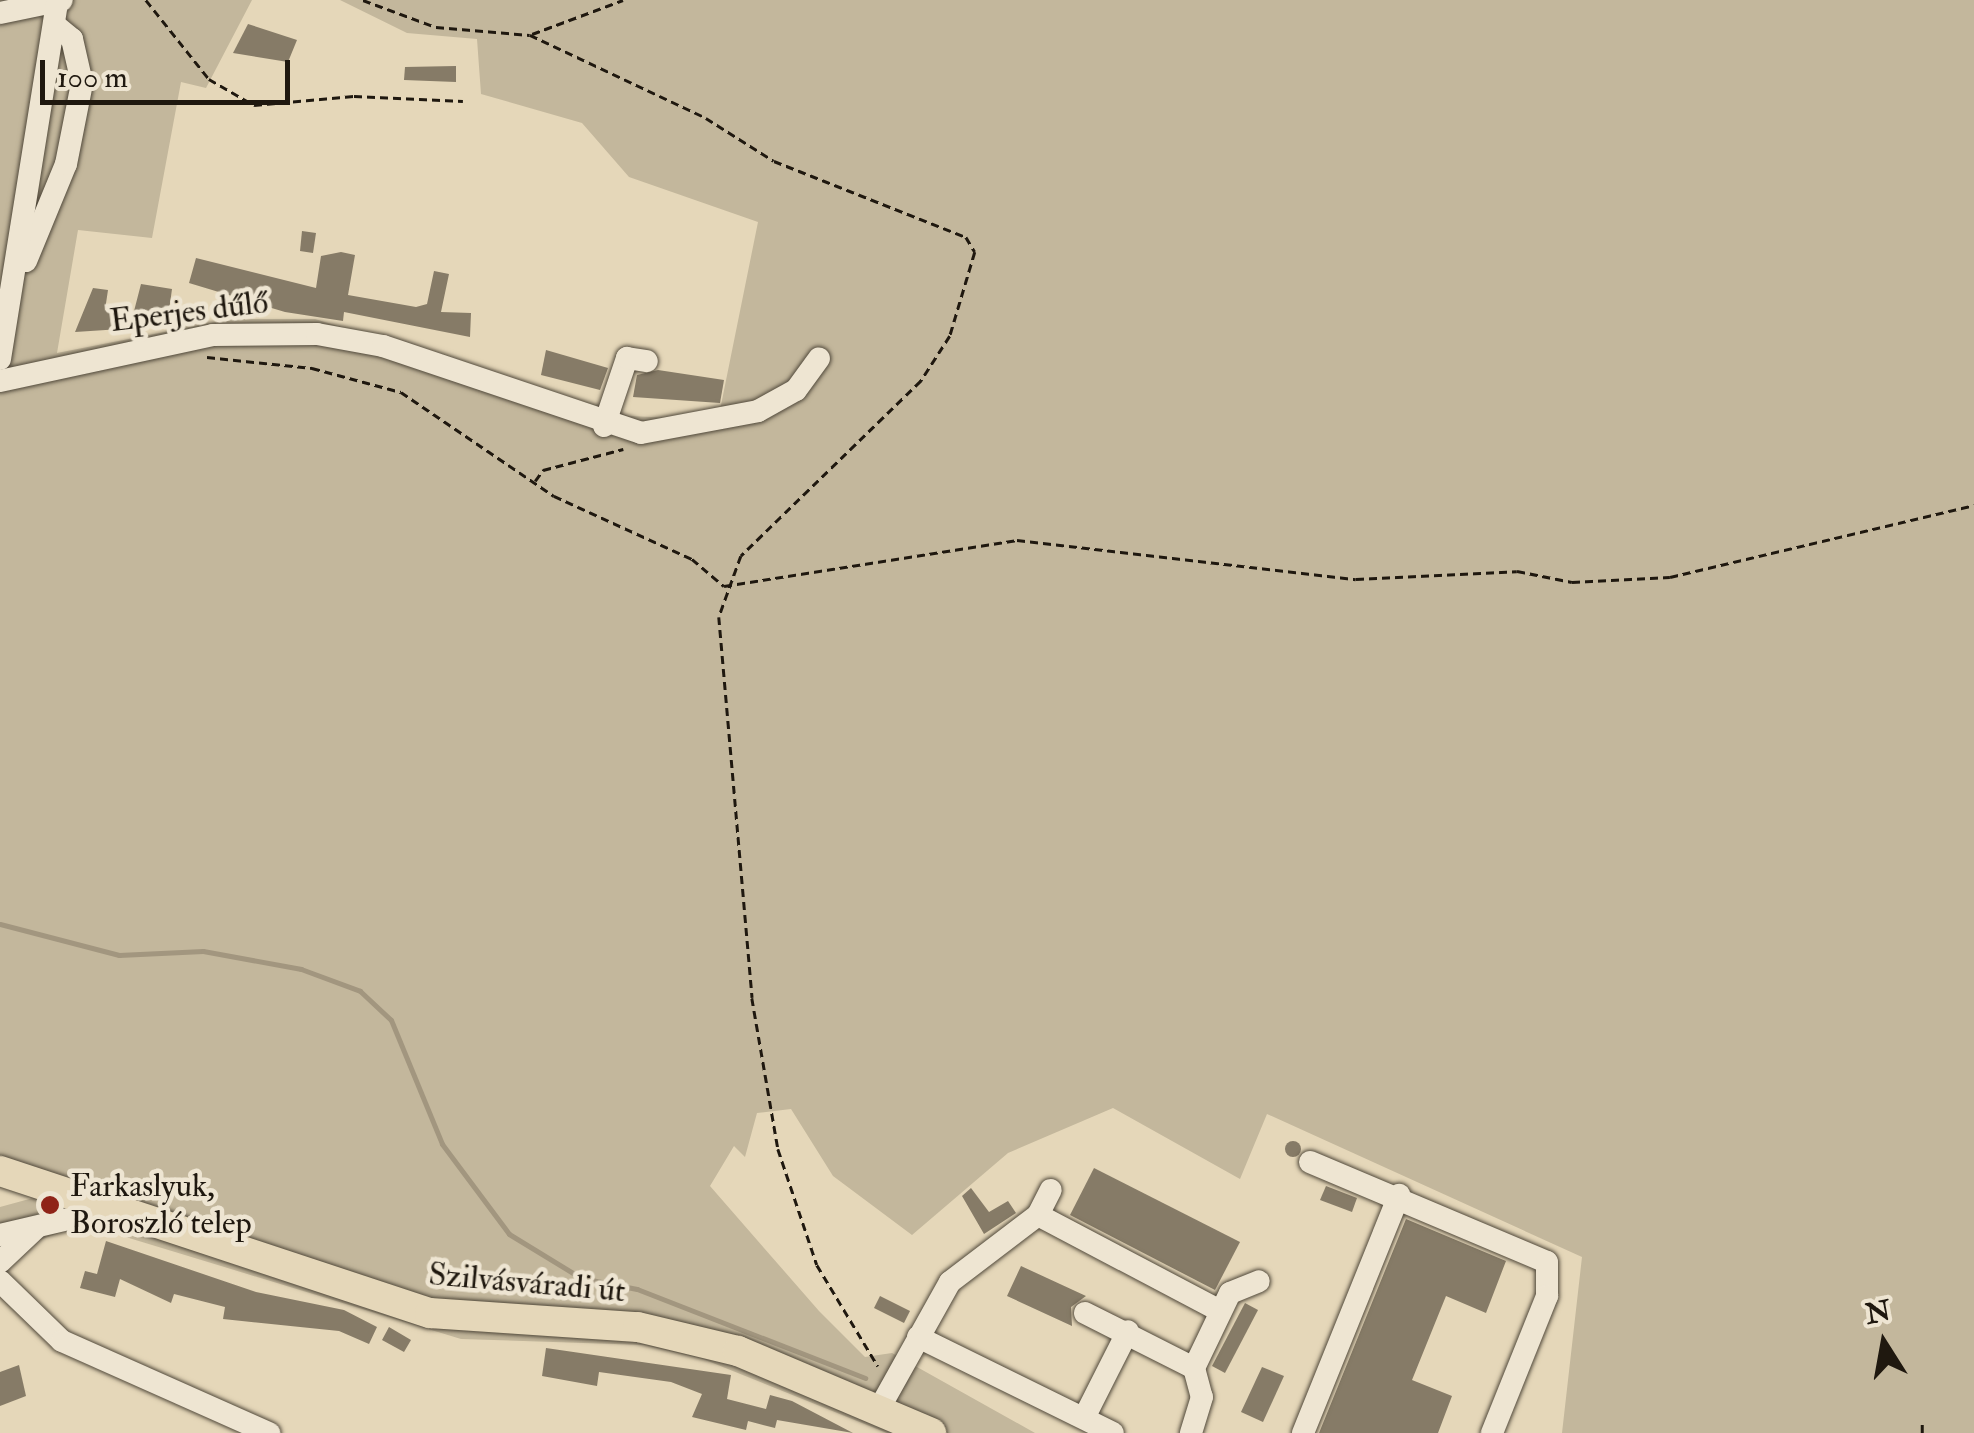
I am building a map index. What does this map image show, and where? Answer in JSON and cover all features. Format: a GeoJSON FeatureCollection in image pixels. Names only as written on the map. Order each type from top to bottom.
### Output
{"type":"FeatureCollection","features":[{"type":"Feature","properties":{"kind":"main road","name":"Szilvásváradi út"},"geometry":{"type":"LineString","coordinates":[[0,1171],[430,1314],[688,1337],[884,1399],[931,1433]]}},
{"type":"Feature","properties":{"kind":"street"},"geometry":{"type":"LineString","coordinates":[[0,13],[58,9]]}},
{"type":"Feature","properties":{"kind":"street"},"geometry":{"type":"LineString","coordinates":[[0,359],[16,282],[58,9]]}},
{"type":"Feature","properties":{"kind":"street"},"geometry":{"type":"LineString","coordinates":[[16,282],[66,164],[82,83],[72,38],[58,9]]}},
{"type":"Feature","properties":{"kind":"street","name":"Eperjes dűlő"},"geometry":{"type":"LineString","coordinates":[[0,381],[166,344],[317,334],[383,346],[604,426],[641,433]]}},
{"type":"Feature","properties":{"kind":"street"},"geometry":{"type":"LineString","coordinates":[[604,426],[627,358],[647,362]]}},
{"type":"Feature","properties":{"kind":"street"},"geometry":{"type":"LineString","coordinates":[[641,433],[758,411],[796,390],[820,358]]}},
{"type":"Feature","properties":{"kind":"street"},"geometry":{"type":"LineString","coordinates":[[1310,1162],[1399,1195],[1548,1262],[1547,1296],[1492,1433]]}},
{"type":"Feature","properties":{"kind":"street"},"geometry":{"type":"LineString","coordinates":[[884,1399],[962,1268],[1038,1214],[1051,1190]]}},
{"type":"Feature","properties":{"kind":"street"},"geometry":{"type":"LineString","coordinates":[[1303,1433],[1399,1195]]}},
{"type":"Feature","properties":{"kind":"street"},"geometry":{"type":"LineString","coordinates":[[0,1235],[111,1209]]}},
{"type":"Feature","properties":{"kind":"street"},"geometry":{"type":"LineString","coordinates":[[1038,1214],[1220,1311]]}},
{"type":"Feature","properties":{"kind":"street"},"geometry":{"type":"LineString","coordinates":[[0,1262],[39,1226]]}},
{"type":"Feature","properties":{"kind":"street"},"geometry":{"type":"LineString","coordinates":[[1191,1433],[1202,1397],[1194,1368],[1230,1293],[1259,1280]]}},
{"type":"Feature","properties":{"kind":"street"},"geometry":{"type":"LineString","coordinates":[[0,1281],[62,1341],[269,1433]]}},
{"type":"Feature","properties":{"kind":"street"},"geometry":{"type":"LineString","coordinates":[[1086,1313],[1128,1331],[1194,1368]]}},
{"type":"Feature","properties":{"kind":"street"},"geometry":{"type":"LineString","coordinates":[[1086,1416],[1128,1331]]}},
{"type":"Feature","properties":{"kind":"street"},"geometry":{"type":"LineString","coordinates":[[918,1337],[1114,1433]]}},
{"type":"Feature","properties":{"kind":"path"},"geometry":{"type":"LineString","coordinates":[[146,0],[208,79],[254,105],[354,96],[462,101]]}},
{"type":"Feature","properties":{"kind":"path"},"geometry":{"type":"LineString","coordinates":[[363,0],[436,27],[530,35],[706,118],[774,161],[966,237],[976,252],[950,336],[922,381],[792,502],[724,586],[716,660],[752,998],[778,1149],[817,1265],[884,1399]]}},
{"type":"Feature","properties":{"kind":"path"},"geometry":{"type":"LineString","coordinates":[[530,35],[624,0]]}},
{"type":"Feature","properties":{"kind":"path"},"geometry":{"type":"LineString","coordinates":[[166,344],[401,392],[535,483],[692,559],[724,586],[1017,540],[1356,579],[1670,577],[1974,505]]}},
{"type":"Feature","properties":{"kind":"path"},"geometry":{"type":"LineString","coordinates":[[535,483],[543,470],[641,443],[641,433]]}},
{"type":"Feature","properties":{"kind":"path"},"geometry":{"type":"LineString","coordinates":[[1922,1424],[1922,1433]]}},
{"type":"Feature","properties":{"kind":"shaded area"},"geometry":{"type":"Polygon","coordinates":[[[0,0],[252,0],[206,88],[181,82],[152,238],[78,230],[57,353],[231,319],[315,319],[629,416],[674,418],[720,410],[758,222],[629,177],[582,123],[481,94],[477,39],[407,33],[340,0],[1974,0],[1974,1433],[1562,1433],[1582,1257],[1267,1114],[1240,1179],[1113,1108],[1008,1153],[912,1235],[833,1176],[791,1109],[757,1113],[745,1157],[734,1146],[710,1186],[819,1311],[865,1357],[892,1353],[1035,1433],[887,1433],[703,1359],[644,1345],[461,1339],[83,1224],[29,1244],[0,1276],[0,1207],[33,1198],[0,1185],[0,0]]]}},
{"type":"Feature","properties":{"kind":"building"},"geometry":{"type":"Polygon","coordinates":[[[248,24],[297,40],[288,62],[233,53],[248,24]]]}},
{"type":"Feature","properties":{"kind":"building"},"geometry":{"type":"Polygon","coordinates":[[[456,66],[456,82],[404,80],[405,67],[456,66]]]}},
{"type":"Feature","properties":{"kind":"building"},"geometry":{"type":"Polygon","coordinates":[[[302,231],[316,233],[313,253],[300,251],[302,231]]]}},
{"type":"Feature","properties":{"kind":"building"},"geometry":{"type":"Polygon","coordinates":[[[341,252],[355,255],[348,295],[416,307],[427,304],[434,271],[449,274],[441,312],[471,313],[470,337],[344,312],[343,321],[285,312],[189,283],[196,258],[316,288],[321,256],[341,252]]]}},
{"type":"Feature","properties":{"kind":"building"},"geometry":{"type":"Polygon","coordinates":[[[141,284],[172,289],[167,326],[75,332],[93,288],[108,290],[105,310],[133,315],[141,284]]]}},
{"type":"Feature","properties":{"kind":"building"},"geometry":{"type":"Polygon","coordinates":[[[546,350],[608,368],[600,390],[541,375],[546,350]]]}},
{"type":"Feature","properties":{"kind":"building"},"geometry":{"type":"Polygon","coordinates":[[[658,370],[724,380],[720,403],[633,397],[637,375],[658,370]]]}},
{"type":"Feature","properties":{"kind":"building"},"geometry":{"type":"Polygon","coordinates":[[[1293,1141],[1301,1149],[1293,1157],[1285,1149],[1293,1141]]]}},
{"type":"Feature","properties":{"kind":"building"},"geometry":{"type":"Polygon","coordinates":[[[1094,1168],[1240,1242],[1215,1290],[1070,1215],[1094,1168]]]}},
{"type":"Feature","properties":{"kind":"building"},"geometry":{"type":"Polygon","coordinates":[[[1326,1186],[1357,1198],[1352,1212],[1320,1200],[1326,1186]]]}},
{"type":"Feature","properties":{"kind":"building"},"geometry":{"type":"Polygon","coordinates":[[[971,1188],[989,1212],[1008,1201],[1016,1213],[984,1234],[962,1196],[971,1188]]]}},
{"type":"Feature","properties":{"kind":"building"},"geometry":{"type":"Polygon","coordinates":[[[1406,1219],[1506,1261],[1486,1313],[1446,1296],[1412,1380],[1452,1396],[1438,1433],[1319,1433],[1406,1219]]]}},
{"type":"Feature","properties":{"kind":"building"},"geometry":{"type":"Polygon","coordinates":[[[106,1241],[256,1292],[344,1310],[377,1327],[369,1344],[339,1331],[223,1319],[225,1307],[174,1294],[171,1303],[120,1279],[115,1297],[80,1288],[85,1271],[97,1274],[106,1241]]]}},
{"type":"Feature","properties":{"kind":"building"},"geometry":{"type":"Polygon","coordinates":[[[1021,1266],[1086,1296],[1071,1307],[1072,1326],[1007,1296],[1021,1266]]]}},
{"type":"Feature","properties":{"kind":"building"},"geometry":{"type":"Polygon","coordinates":[[[880,1296],[910,1311],[904,1323],[874,1308],[880,1296]]]}},
{"type":"Feature","properties":{"kind":"building"},"geometry":{"type":"Polygon","coordinates":[[[1245,1303],[1258,1310],[1225,1373],[1212,1366],[1245,1303]]]}},
{"type":"Feature","properties":{"kind":"building"},"geometry":{"type":"Polygon","coordinates":[[[389,1327],[411,1340],[404,1352],[382,1340],[389,1327]]]}},
{"type":"Feature","properties":{"kind":"building"},"geometry":{"type":"Polygon","coordinates":[[[546,1348],[731,1375],[727,1399],[766,1409],[770,1395],[792,1401],[853,1433],[777,1420],[775,1428],[748,1421],[746,1430],[692,1417],[702,1394],[671,1382],[599,1372],[597,1386],[542,1376],[546,1348]]]}},
{"type":"Feature","properties":{"kind":"building"},"geometry":{"type":"Polygon","coordinates":[[[19,1365],[26,1396],[0,1406],[0,1372],[19,1365]]]}},
{"type":"Feature","properties":{"kind":"building"},"geometry":{"type":"Polygon","coordinates":[[[1262,1367],[1284,1376],[1263,1422],[1241,1412],[1262,1367]]]}},
{"type":"Feature","properties":{"kind":"waterway"},"geometry":{"type":"LineString","coordinates":[[0,924],[119,955],[203,951],[301,969],[360,991],[391,1020],[442,1144],[509,1234],[581,1278],[637,1289],[865,1378]]}},
{"type":"Feature","properties":{"kind":"place","name":"Farkaslyuk, Boroszló telep"},"geometry":{"type":"Point","coordinates":[50,1205]}}]}
